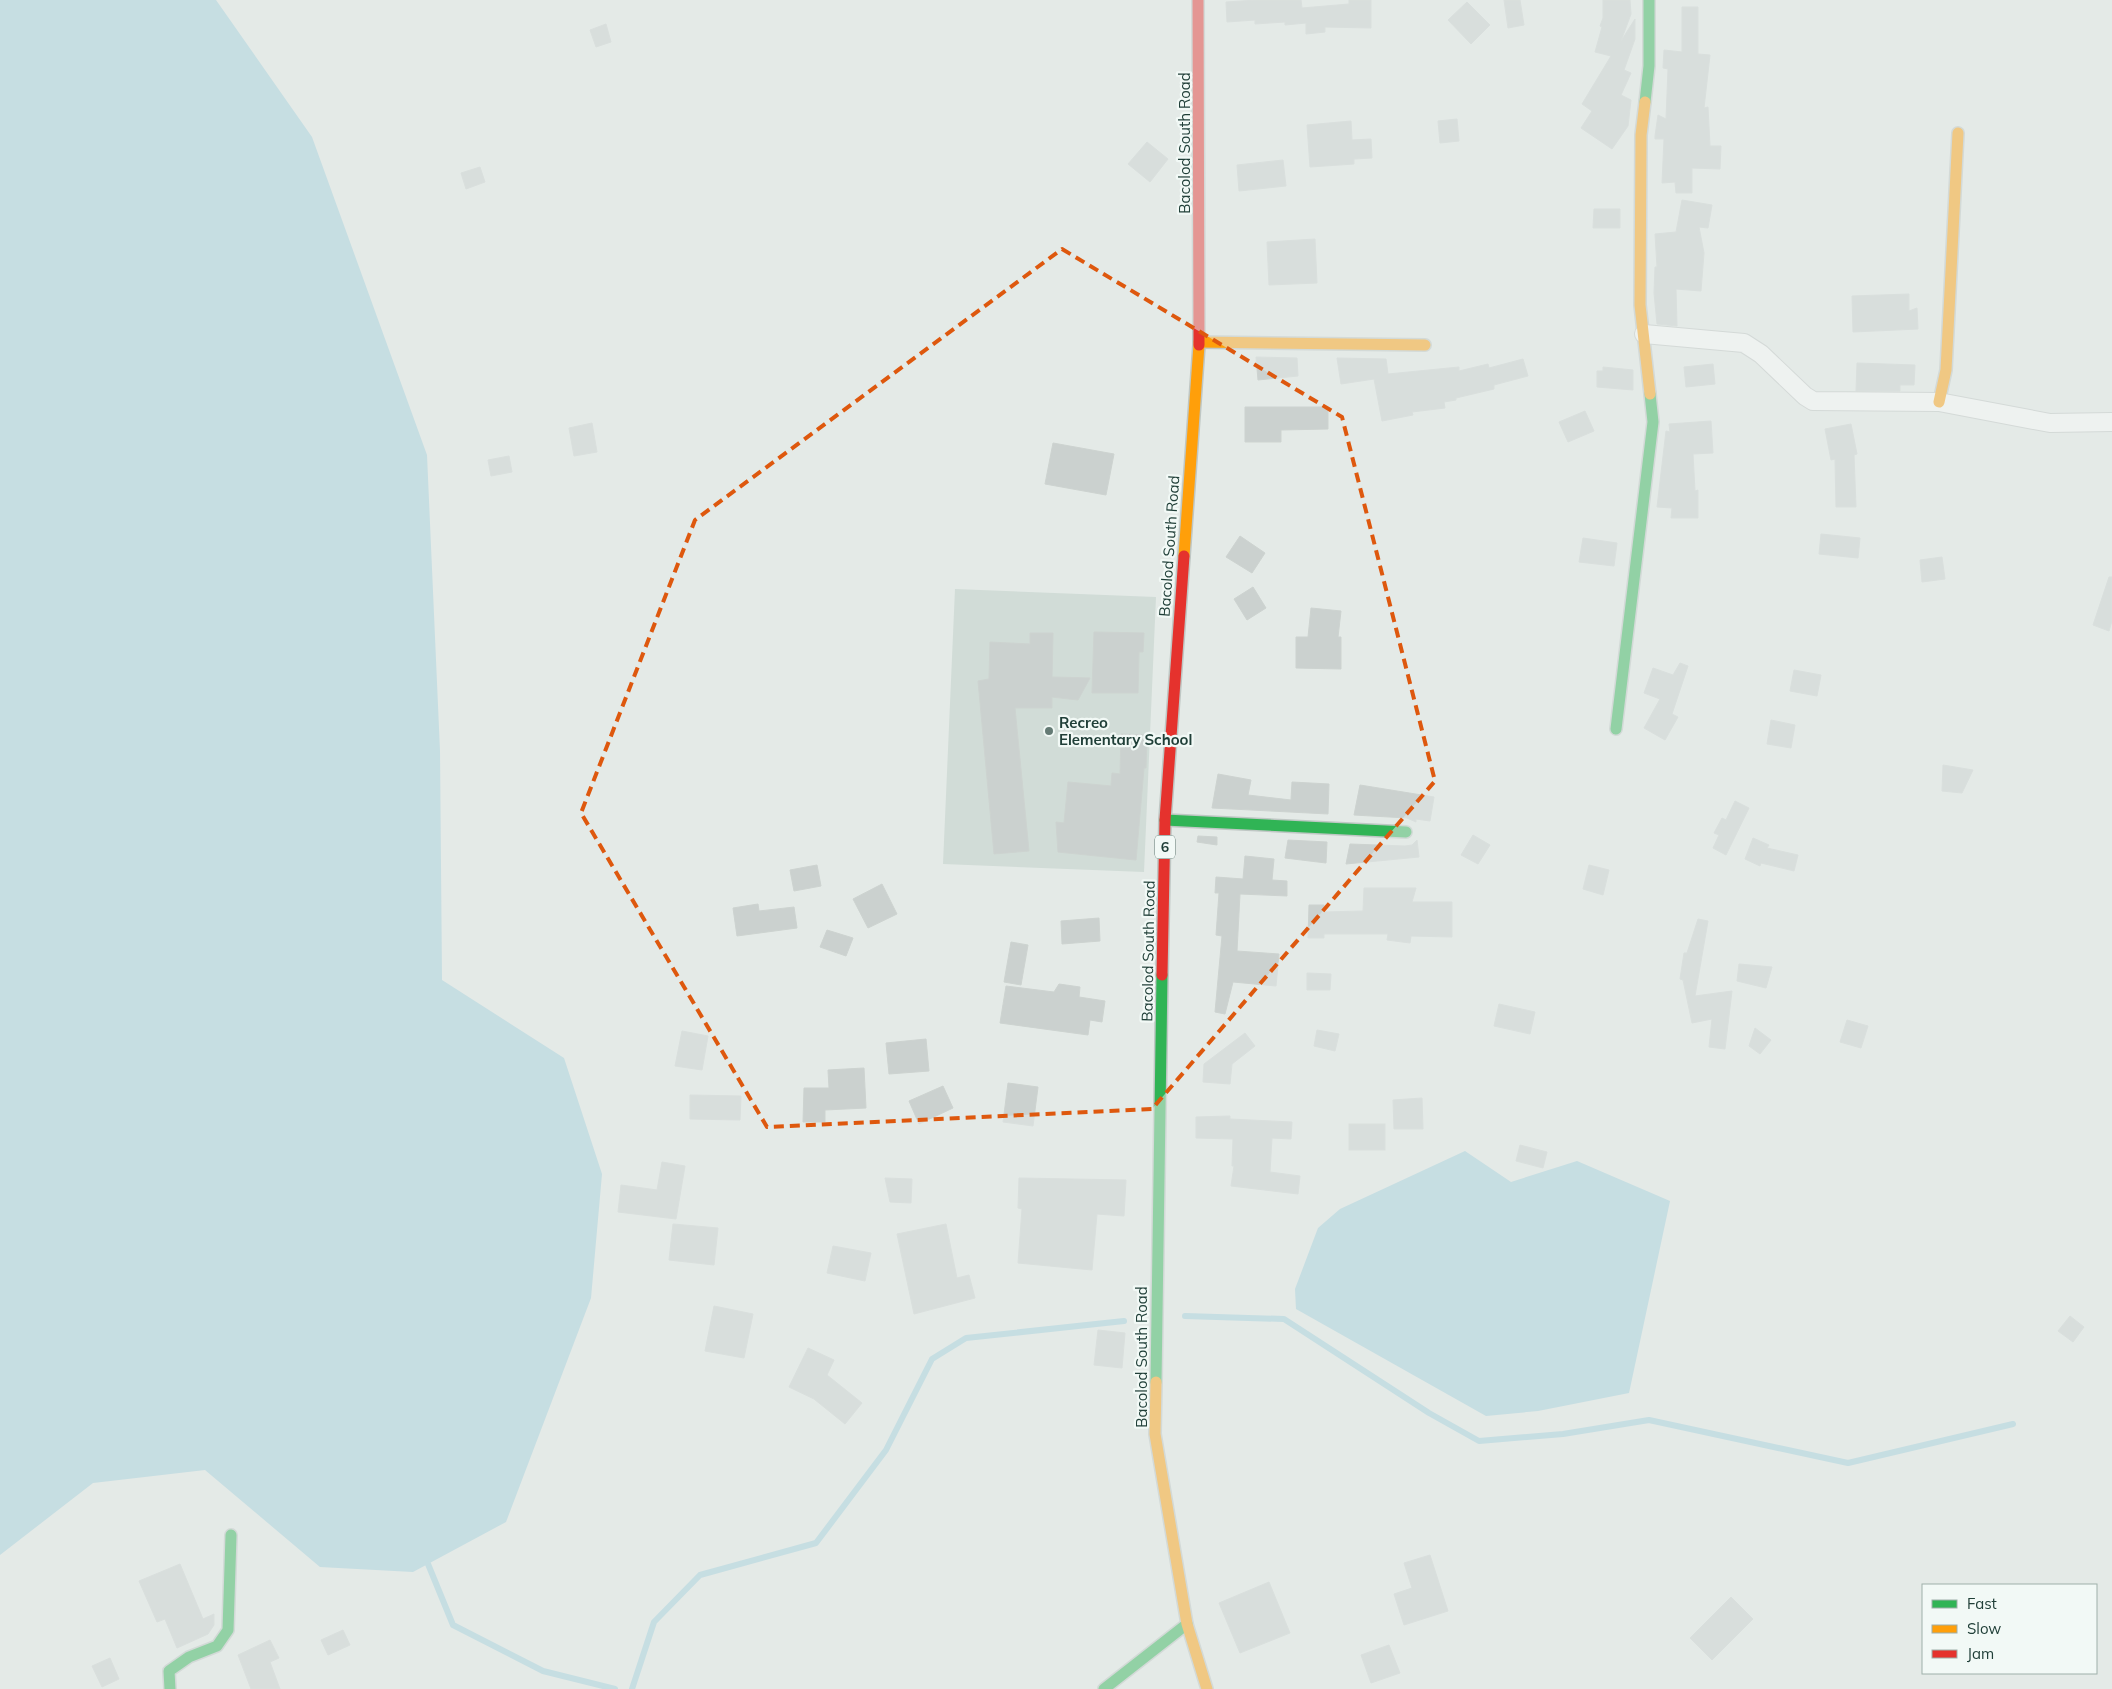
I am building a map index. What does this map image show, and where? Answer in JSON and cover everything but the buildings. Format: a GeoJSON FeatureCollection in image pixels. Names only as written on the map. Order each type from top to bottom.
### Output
{"type":"FeatureCollection","features":[{"type":"Feature","properties":{"kind":"main road","name":"Bacolod South Road"},"geometry":{"type":"LineString","coordinates":[[1198,0],[1199,342],[1165,820],[1155,1434],[1187,1624],[1207,1689]]}},
{"type":"Feature","properties":{"kind":"main road"},"geometry":{"type":"LineString","coordinates":[[1616,729],[1654,422],[1640,305],[1641,135],[1649,66],[1649,0]]}},
{"type":"Feature","properties":{"kind":"main road"},"geometry":{"type":"LineString","coordinates":[[1939,402],[1946,370],[1958,133]]}},
{"type":"Feature","properties":{"kind":"main road"},"geometry":{"type":"LineString","coordinates":[[1199,342],[1425,345]]}},
{"type":"Feature","properties":{"kind":"main road"},"geometry":{"type":"LineString","coordinates":[[1165,820],[1406,832]]}},
{"type":"Feature","properties":{"kind":"main road"},"geometry":{"type":"LineString","coordinates":[[170,1689],[169,1671],[189,1657],[217,1646],[228,1630],[231,1535]]}},
{"type":"Feature","properties":{"kind":"main road"},"geometry":{"type":"LineString","coordinates":[[1104,1689],[1187,1624]]}},
{"type":"Feature","properties":{"kind":"street"},"geometry":{"type":"LineString","coordinates":[[1644,334],[1744,343],[1761,354],[1804,396],[1814,401],[1939,402],[2050,423],[2112,422]]}},
{"type":"Feature","properties":{"kind":"highlighted area"},"geometry":{"type":"Polygon","coordinates":[[[1062,249],[1342,417],[1435,781],[1152,1109],[767,1127],[581,813],[695,520],[1062,249]]]}},
{"type":"Feature","properties":{"kind":"shaded area","name":"Recreo Elementary School"},"geometry":{"type":"Polygon","coordinates":[[[955,589],[1156,597],[1144,872],[943,864],[955,589]]]}},
{"type":"Feature","properties":{"kind":"water"},"geometry":{"type":"Polygon","coordinates":[[[0,0],[216,0],[312,137],[427,455],[440,751],[442,980],[564,1058],[602,1174],[591,1298],[506,1522],[413,1572],[320,1567],[205,1470],[93,1483],[0,1555],[0,0]]]}},
{"type":"Feature","properties":{"kind":"water"},"geometry":{"type":"Polygon","coordinates":[[[1465,1151],[1511,1182],[1577,1161],[1670,1201],[1629,1393],[1538,1411],[1486,1416],[1296,1309],[1295,1289],[1318,1228],[1340,1209],[1465,1151]]]}},
{"type":"Feature","properties":{"kind":"waterway"},"geometry":{"type":"LineString","coordinates":[[1185,1316],[1284,1319],[1429,1413],[1479,1441],[1563,1434],[1649,1420],[1848,1463],[2013,1424]]}},
{"type":"Feature","properties":{"kind":"waterway"},"geometry":{"type":"LineString","coordinates":[[632,1689],[654,1622],[700,1575],[816,1543],[886,1450],[932,1359],[966,1338],[1124,1321]]}},
{"type":"Feature","properties":{"kind":"waterway"},"geometry":{"type":"LineString","coordinates":[[428,1564],[453,1625],[543,1671],[615,1689]]}},
{"type":"Feature","properties":{"kind":"traffic: fast"},"geometry":{"type":"LineString","coordinates":[[1645,102],[1649,66],[1649,0]]}},
{"type":"Feature","properties":{"kind":"traffic: fast"},"geometry":{"type":"LineString","coordinates":[[1616,729],[1653,422],[1650,394]]}},
{"type":"Feature","properties":{"kind":"traffic: fast"},"geometry":{"type":"LineString","coordinates":[[1165,820],[1406,832]]}},
{"type":"Feature","properties":{"kind":"traffic: fast"},"geometry":{"type":"LineString","coordinates":[[1156,1382],[1162,975]]}},
{"type":"Feature","properties":{"kind":"traffic: fast"},"geometry":{"type":"LineString","coordinates":[[170,1689],[169,1671],[189,1657],[217,1646],[228,1630],[231,1535]]}},
{"type":"Feature","properties":{"kind":"traffic: fast"},"geometry":{"type":"LineString","coordinates":[[1104,1689],[1187,1624]]}},
{"type":"Feature","properties":{"kind":"traffic: slow"},"geometry":{"type":"LineString","coordinates":[[1645,102],[1641,135],[1640,305],[1650,394]]}},
{"type":"Feature","properties":{"kind":"traffic: slow"},"geometry":{"type":"LineString","coordinates":[[1939,402],[1946,370],[1958,133]]}},
{"type":"Feature","properties":{"kind":"traffic: slow"},"geometry":{"type":"LineString","coordinates":[[1199,342],[1425,345]]}},
{"type":"Feature","properties":{"kind":"traffic: slow"},"geometry":{"type":"LineString","coordinates":[[1184,556],[1199,345]]}},
{"type":"Feature","properties":{"kind":"traffic: slow"},"geometry":{"type":"LineString","coordinates":[[1156,1382],[1155,1434],[1187,1624],[1207,1689]]}},
{"type":"Feature","properties":{"kind":"traffic: jam"},"geometry":{"type":"LineString","coordinates":[[1198,0],[1199,345]]}},
{"type":"Feature","properties":{"kind":"traffic: jam"},"geometry":{"type":"LineString","coordinates":[[1162,975],[1165,820],[1184,556]]}},
{"type":"Feature","properties":{"kind":"place","name":"Recreo Elementary School"},"geometry":{"type":"Point","coordinates":[1049,731]}}]}
